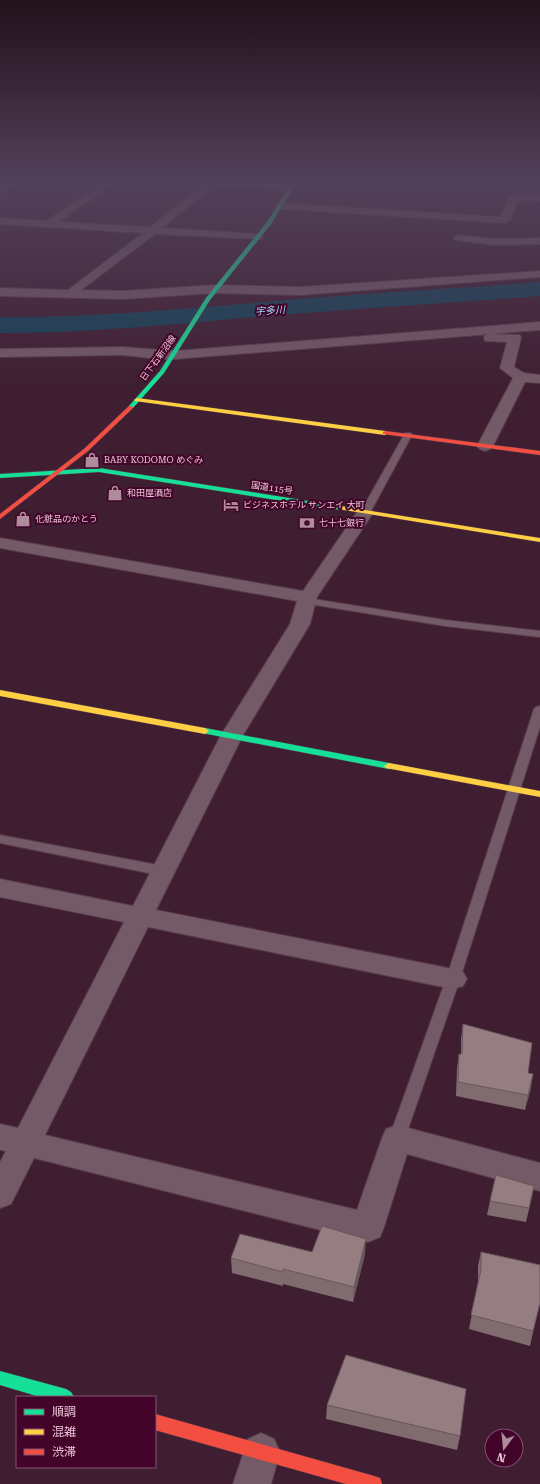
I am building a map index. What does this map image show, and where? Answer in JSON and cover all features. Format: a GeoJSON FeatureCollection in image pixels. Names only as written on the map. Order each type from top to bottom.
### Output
{"type":"FeatureCollection","features":[{"type":"Feature","properties":{"kind":"main road","name":"日下石新沼線"},"geometry":{"type":"LineString","coordinates":[[0,517],[61,472],[137,400],[176,353],[213,292],[248,249]]}},
{"type":"Feature","properties":{"kind":"main road"},"geometry":{"type":"LineString","coordinates":[[137,400],[540,453]]}},
{"type":"Feature","properties":{"kind":"main road","name":"国道115号"},"geometry":{"type":"LineString","coordinates":[[0,476],[99,470],[540,540]]}},
{"type":"Feature","properties":{"kind":"main road"},"geometry":{"type":"LineString","coordinates":[[0,693],[232,735],[540,794]]}},
{"type":"Feature","properties":{"kind":"main road"},"geometry":{"type":"LineString","coordinates":[[0,1378],[63,1396]]}},
{"type":"Feature","properties":{"kind":"main road"},"geometry":{"type":"LineString","coordinates":[[156,1422],[257,1468],[374,1484]]}},
{"type":"Feature","properties":{"kind":"street"},"geometry":{"type":"LineString","coordinates":[[71,294],[79,286],[128,249]]}},
{"type":"Feature","properties":{"kind":"street"},"geometry":{"type":"LineString","coordinates":[[0,292],[123,295],[300,291],[540,274]]}},
{"type":"Feature","properties":{"kind":"street"},"geometry":{"type":"LineString","coordinates":[[0,353],[122,351],[159,355],[352,342],[413,335],[540,326]]}},
{"type":"Feature","properties":{"kind":"street"},"geometry":{"type":"LineString","coordinates":[[413,335],[461,339],[515,338],[507,368],[520,376],[540,379]]}},
{"type":"Feature","properties":{"kind":"street"},"geometry":{"type":"LineString","coordinates":[[486,446],[520,376]]}},
{"type":"Feature","properties":{"kind":"street"},"geometry":{"type":"LineString","coordinates":[[0,1194],[13,1140],[140,916],[232,735],[300,624],[307,599],[364,513]]}},
{"type":"Feature","properties":{"kind":"street"},"geometry":{"type":"LineString","coordinates":[[0,543],[307,599]]}},
{"type":"Feature","properties":{"kind":"street"},"geometry":{"type":"LineString","coordinates":[[0,888],[453,979]]}},
{"type":"Feature","properties":{"kind":"street"},"geometry":{"type":"LineString","coordinates":[[13,1140],[368,1227],[397,1138],[540,1177]]}},
{"type":"Feature","properties":{"kind":"lane"},"geometry":{"type":"LineString","coordinates":[[364,513],[408,435]]}},
{"type":"Feature","properties":{"kind":"lane"},"geometry":{"type":"LineString","coordinates":[[307,599],[445,622],[540,634]]}},
{"type":"Feature","properties":{"kind":"lane"},"geometry":{"type":"LineString","coordinates":[[397,1138],[453,979],[540,709]]}},
{"type":"Feature","properties":{"kind":"lane"},"geometry":{"type":"LineString","coordinates":[[0,839],[163,871]]}},
{"type":"Feature","properties":{"kind":"building"},"geometry":{"type":"Polygon","coordinates":[[[463,1024],[532,1043],[528,1073],[533,1074],[528,1095],[458,1082],[459,1054],[462,1054],[463,1024]]]}},
{"type":"Feature","properties":{"kind":"building"},"geometry":{"type":"Polygon","coordinates":[[[496,1175],[534,1186],[529,1208],[490,1201],[496,1175]]]}},
{"type":"Feature","properties":{"kind":"building"},"geometry":{"type":"Polygon","coordinates":[[[322,1226],[366,1239],[354,1287],[283,1269],[283,1272],[231,1258],[240,1234],[312,1252],[322,1226]]]}},
{"type":"Feature","properties":{"kind":"building"},"geometry":{"type":"Polygon","coordinates":[[[481,1252],[540,1265],[540,1303],[533,1331],[471,1315],[481,1270],[481,1252]]]}},
{"type":"Feature","properties":{"kind":"building"},"geometry":{"type":"Polygon","coordinates":[[[346,1355],[466,1389],[460,1436],[327,1405],[346,1355]]]}},
{"type":"Feature","properties":{"kind":"waterway","name":"宇多川"},"geometry":{"type":"LineString","coordinates":[[0,325],[64,325],[127,321],[289,307],[540,289]]}},
{"type":"Feature","properties":{"kind":"traffic: fast"},"geometry":{"type":"LineString","coordinates":[[131,407],[162,372],[208,299],[248,249]]}},
{"type":"Feature","properties":{"kind":"traffic: fast"},"geometry":{"type":"LineString","coordinates":[[0,476],[99,470],[340,508]]}},
{"type":"Feature","properties":{"kind":"traffic: fast"},"geometry":{"type":"LineString","coordinates":[[205,731],[389,766]]}},
{"type":"Feature","properties":{"kind":"traffic: fast"},"geometry":{"type":"LineString","coordinates":[[0,1378],[63,1396]]}},
{"type":"Feature","properties":{"kind":"traffic: slow"},"geometry":{"type":"LineString","coordinates":[[137,400],[385,433]]}},
{"type":"Feature","properties":{"kind":"traffic: slow"},"geometry":{"type":"LineString","coordinates":[[340,508],[540,540]]}},
{"type":"Feature","properties":{"kind":"traffic: slow"},"geometry":{"type":"LineString","coordinates":[[0,693],[205,731]]}},
{"type":"Feature","properties":{"kind":"traffic: slow"},"geometry":{"type":"LineString","coordinates":[[389,766],[540,794]]}},
{"type":"Feature","properties":{"kind":"traffic: jam"},"geometry":{"type":"LineString","coordinates":[[0,517],[86,450],[131,407]]}},
{"type":"Feature","properties":{"kind":"traffic: jam"},"geometry":{"type":"LineString","coordinates":[[385,433],[540,453]]}},
{"type":"Feature","properties":{"kind":"traffic: jam"},"geometry":{"type":"LineString","coordinates":[[156,1422],[374,1484]]}},
{"type":"Feature","properties":{"kind":"place","name":"BABY KODOMO めぐみ"},"geometry":{"type":"Point","coordinates":[92,460]}},
{"type":"Feature","properties":{"kind":"place","name":"和田屋酒店"},"geometry":{"type":"Point","coordinates":[115,493]}},
{"type":"Feature","properties":{"kind":"place","name":"ビジネスホテル サンエイ 大町"},"geometry":{"type":"Point","coordinates":[231,505]}},
{"type":"Feature","properties":{"kind":"place","name":"化粧品のかとう"},"geometry":{"type":"Point","coordinates":[23,519]}},
{"type":"Feature","properties":{"kind":"place","name":"七十七銀行"},"geometry":{"type":"Point","coordinates":[307,523]}}]}
